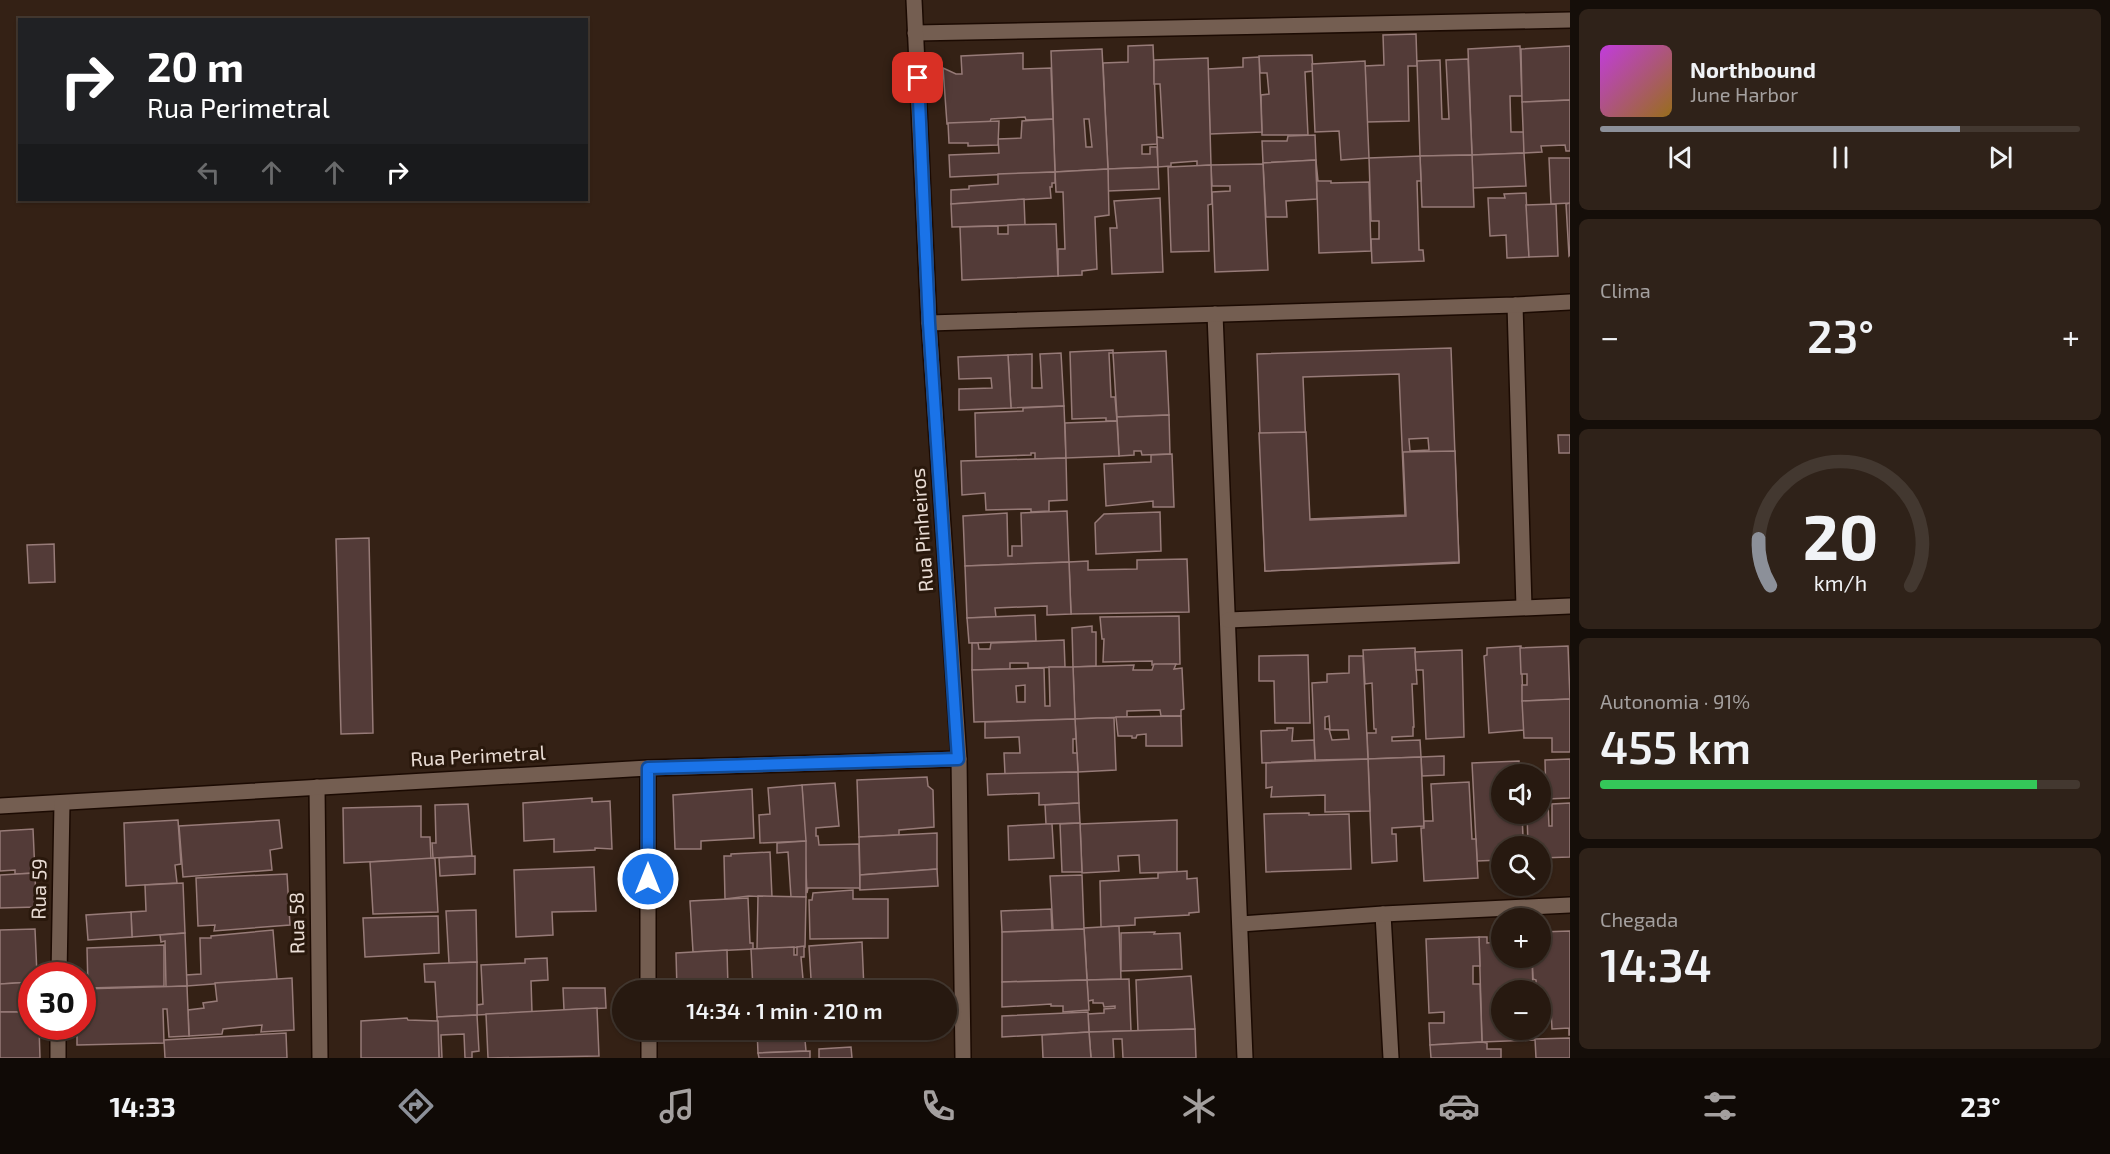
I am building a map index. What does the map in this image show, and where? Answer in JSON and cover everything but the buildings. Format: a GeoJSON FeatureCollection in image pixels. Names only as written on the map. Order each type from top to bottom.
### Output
{"type":"FeatureCollection","features":[{"type":"Feature","properties":{"kind":"street","name":"Rua Pinheiros"},"geometry":{"type":"LineString","coordinates":[[914,0],[929,323],[958,759],[963,1058]]}},
{"type":"Feature","properties":{"kind":"street"},"geometry":{"type":"LineString","coordinates":[[915,33],[1570,20]]}},
{"type":"Feature","properties":{"kind":"street"},"geometry":{"type":"LineString","coordinates":[[929,323],[1570,302]]}},
{"type":"Feature","properties":{"kind":"street"},"geometry":{"type":"LineString","coordinates":[[1515,305],[1524,607]]}},
{"type":"Feature","properties":{"kind":"street"},"geometry":{"type":"LineString","coordinates":[[1215,314],[1245,1058]]}},
{"type":"Feature","properties":{"kind":"street"},"geometry":{"type":"LineString","coordinates":[[1228,620],[1570,606]]}},
{"type":"Feature","properties":{"kind":"street","name":"Rua Perimetral"},"geometry":{"type":"LineString","coordinates":[[0,806],[648,768],[958,759]]}},
{"type":"Feature","properties":{"kind":"street"},"geometry":{"type":"LineString","coordinates":[[648,768],[648,980]]}},
{"type":"Feature","properties":{"kind":"street","name":"Rua 58"},"geometry":{"type":"LineString","coordinates":[[317,787],[320,1058]]}},
{"type":"Feature","properties":{"kind":"street","name":"Rua 59"},"geometry":{"type":"LineString","coordinates":[[59,962],[62,803]]}},
{"type":"Feature","properties":{"kind":"street"},"geometry":{"type":"LineString","coordinates":[[1241,924],[1570,905]]}},
{"type":"Feature","properties":{"kind":"street"},"geometry":{"type":"LineString","coordinates":[[1383,914],[1391,1058]]}},
{"type":"Feature","properties":{"kind":"street"},"geometry":{"type":"LineString","coordinates":[[58,1040],[58,1058]]}},
{"type":"Feature","properties":{"kind":"street"},"geometry":{"type":"LineString","coordinates":[[649,1040],[649,1058]]}},
{"type":"Feature","properties":{"kind":"route"},"geometry":{"type":"LineString","coordinates":[[648,879],[648,768],[958,759],[929,323],[918,78]]}}]}
